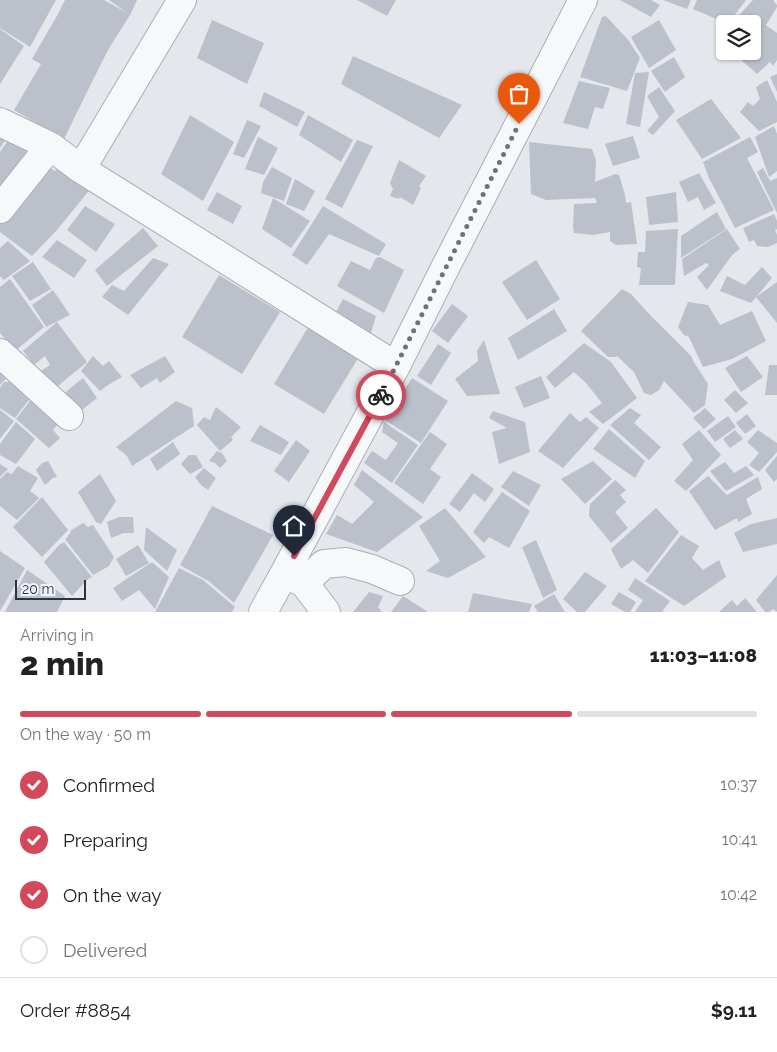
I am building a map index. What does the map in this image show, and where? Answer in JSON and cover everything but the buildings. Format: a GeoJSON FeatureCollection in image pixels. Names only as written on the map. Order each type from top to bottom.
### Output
{"type":"FeatureCollection","features":[{"type":"Feature","properties":{"kind":"street"},"geometry":{"type":"LineString","coordinates":[[81,169],[182,0]]}},
{"type":"Feature","properties":{"kind":"street"},"geometry":{"type":"LineString","coordinates":[[262,612],[294,578],[450,257],[583,0]]}},
{"type":"Feature","properties":{"kind":"street"},"geometry":{"type":"LineString","coordinates":[[0,122],[50,146],[81,169],[396,366]]}},
{"type":"Feature","properties":{"kind":"street"},"geometry":{"type":"LineString","coordinates":[[0,208],[50,146]]}},
{"type":"Feature","properties":{"kind":"street"},"geometry":{"type":"LineString","coordinates":[[0,354],[69,416]]}},
{"type":"Feature","properties":{"kind":"street"},"geometry":{"type":"LineString","coordinates":[[294,578],[324,564],[346,562],[372,568],[400,581]]}},
{"type":"Feature","properties":{"kind":"street"},"geometry":{"type":"LineString","coordinates":[[294,578],[326,612]]}},
{"type":"Feature","properties":{"kind":"way so far"},"geometry":{"type":"LineString","coordinates":[[381,395],[519,124]]}},
{"type":"Feature","properties":{"kind":"route"},"geometry":{"type":"LineString","coordinates":[[294,556],[381,395]]}}]}
